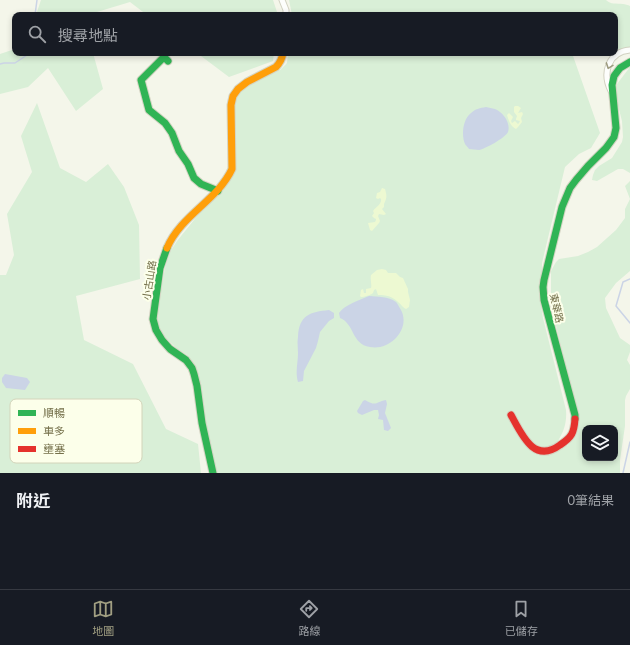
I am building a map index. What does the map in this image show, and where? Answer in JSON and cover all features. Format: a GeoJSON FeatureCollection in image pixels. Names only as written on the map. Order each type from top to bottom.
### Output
{"type":"FeatureCollection","features":[{"type":"Feature","properties":{"kind":"street"},"geometry":{"type":"LineString","coordinates":[[282,0],[286,12]]}},
{"type":"Feature","properties":{"kind":"street","name":"東華路"},"geometry":{"type":"LineString","coordinates":[[618,54],[624,50],[630,50]]}},
{"type":"Feature","properties":{"kind":"street","name":"小古山路"},"geometry":{"type":"LineString","coordinates":[[213,473],[200,415],[197,386],[191,367],[182,356],[167,346],[156,331],[153,319],[159,270],[164,252],[183,224],[218,191],[226,181],[232,167],[231,105],[235,92],[252,79],[274,69],[282,61],[283,56]]}},
{"type":"Feature","properties":{"kind":"street","name":"東華路"},"geometry":{"type":"LineString","coordinates":[[612,93],[608,84],[607,74],[609,63],[615,56]]}},
{"type":"Feature","properties":{"kind":"street"},"geometry":{"type":"LineString","coordinates":[[168,61],[164,57],[141,80],[149,110],[165,123],[172,133],[178,151],[188,164],[194,178],[201,184],[218,191]]}},
{"type":"Feature","properties":{"kind":"street","name":"東華路"},"geometry":{"type":"LineString","coordinates":[[511,415],[528,444],[538,451],[548,452],[556,449],[572,435],[575,426],[574,415],[544,300],[543,288],[555,234],[569,189],[588,165],[605,150],[616,132],[612,93],[614,80],[618,69],[630,62]]}},
{"type":"Feature","properties":{"kind":"shaded area"},"geometry":{"type":"Polygon","coordinates":[[[41,0],[273,0],[277,12],[143,12],[130,2],[97,12],[37,12],[41,0]]]}},
{"type":"Feature","properties":{"kind":"shaded area"},"geometry":{"type":"Polygon","coordinates":[[[289,0],[606,0],[612,3],[630,6],[630,47],[618,51],[618,12],[291,12],[289,0]]]}},
{"type":"Feature","properties":{"kind":"shaded area"},"geometry":{"type":"Polygon","coordinates":[[[12,50],[12,56],[94,56],[103,89],[76,111],[48,68],[28,87],[0,94],[0,54],[12,50]]]}},
{"type":"Feature","properties":{"kind":"shaded area"},"geometry":{"type":"Polygon","coordinates":[[[201,56],[274,56],[273,61],[229,77],[201,56]]]}},
{"type":"Feature","properties":{"kind":"shaded area"},"geometry":{"type":"Polygon","coordinates":[[[288,56],[573,56],[600,133],[591,148],[579,154],[565,167],[542,263],[540,299],[543,318],[566,410],[565,426],[558,441],[567,446],[574,437],[578,417],[551,305],[551,271],[559,259],[578,256],[588,252],[597,247],[616,230],[625,218],[625,209],[630,199],[630,271],[616,283],[605,298],[606,308],[620,338],[630,345],[630,352],[627,360],[630,365],[630,389],[625,400],[625,426],[620,460],[620,473],[215,473],[194,366],[187,355],[177,349],[159,331],[156,317],[165,268],[170,252],[202,210],[205,209],[210,196],[224,180],[229,162],[231,112],[238,92],[245,86],[280,70],[287,63],[288,56]]]}},
{"type":"Feature","properties":{"kind":"shaded area"},"geometry":{"type":"Polygon","coordinates":[[[630,67],[630,173],[623,169],[618,169],[597,181],[592,180],[595,170],[612,158],[622,142],[622,121],[615,94],[617,84],[630,67]]]}},
{"type":"Feature","properties":{"kind":"shaded area"},"geometry":{"type":"Polygon","coordinates":[[[37,103],[60,168],[86,182],[108,164],[124,187],[139,225],[140,279],[76,296],[84,340],[133,364],[166,429],[198,444],[201,473],[0,473],[0,275],[6,275],[14,255],[7,214],[32,172],[21,136],[37,103]]]}},
{"type":"Feature","properties":{"kind":"shaded area"},"geometry":{"type":"Polygon","coordinates":[[[630,181],[630,199],[625,186],[630,181]]]}},
{"type":"Feature","properties":{"kind":"sand"},"geometry":{"type":"Polygon","coordinates":[[[515,106],[521,108],[518,113],[522,112],[523,114],[521,118],[522,122],[516,129],[511,125],[507,115],[509,113],[513,117],[511,121],[512,123],[515,121],[518,124],[519,123],[520,121],[516,120],[517,116],[514,112],[515,106]]]}},
{"type":"Feature","properties":{"kind":"sand"},"geometry":{"type":"Polygon","coordinates":[[[382,188],[385,189],[386,198],[382,209],[386,214],[379,214],[378,216],[380,221],[372,231],[370,230],[368,223],[375,222],[376,220],[372,216],[374,213],[373,211],[381,202],[380,198],[376,198],[377,193],[380,192],[382,188]]]}},
{"type":"Feature","properties":{"kind":"sand"},"geometry":{"type":"Polygon","coordinates":[[[377,270],[386,270],[388,273],[396,273],[403,278],[408,289],[410,300],[409,307],[406,309],[391,297],[378,295],[376,289],[373,293],[367,296],[360,296],[361,290],[363,289],[364,293],[366,293],[366,289],[371,288],[371,275],[377,270]]]}},
{"type":"Feature","properties":{"kind":"water"},"geometry":{"type":"Polygon","coordinates":[[[486,107],[498,110],[503,115],[508,125],[508,132],[486,148],[479,150],[469,149],[465,144],[463,136],[466,119],[474,111],[486,107]]]}},
{"type":"Feature","properties":{"kind":"water"},"geometry":{"type":"Polygon","coordinates":[[[369,296],[383,297],[393,300],[401,310],[403,324],[401,331],[397,337],[385,346],[370,347],[359,342],[345,321],[340,318],[339,313],[341,310],[348,305],[369,296]]]}},
{"type":"Feature","properties":{"kind":"water"},"geometry":{"type":"Polygon","coordinates":[[[329,310],[334,313],[334,318],[329,321],[320,332],[316,348],[304,371],[303,381],[298,382],[298,341],[299,330],[303,319],[316,312],[329,310]]]}},
{"type":"Feature","properties":{"kind":"water"},"geometry":{"type":"Polygon","coordinates":[[[5,374],[27,378],[30,382],[25,390],[6,388],[2,382],[2,378],[5,374]]]}},
{"type":"Feature","properties":{"kind":"water"},"geometry":{"type":"Polygon","coordinates":[[[365,400],[374,404],[386,400],[387,404],[385,413],[391,428],[388,431],[384,430],[383,420],[378,419],[378,410],[362,415],[358,413],[357,411],[365,400]]]}},
{"type":"Feature","properties":{"kind":"waterway"},"geometry":{"type":"LineString","coordinates":[[35,12],[37,0]]}},
{"type":"Feature","properties":{"kind":"waterway"},"geometry":{"type":"LineString","coordinates":[[0,64],[15,63],[26,56]]}},
{"type":"Feature","properties":{"kind":"waterway"},"geometry":{"type":"LineString","coordinates":[[630,279],[623,282],[616,306],[630,323]]}},
{"type":"Feature","properties":{"kind":"waterway"},"geometry":{"type":"LineString","coordinates":[[623,473],[630,442]]}},
{"type":"Feature","properties":{"kind":"traffic: fast"},"geometry":{"type":"LineString","coordinates":[[168,61],[164,57],[141,80],[149,110],[165,123],[172,133],[179,151],[188,164],[194,178],[201,184],[218,191]]}},
{"type":"Feature","properties":{"kind":"traffic: fast"},"geometry":{"type":"LineString","coordinates":[[575,419],[544,300],[544,280],[562,207],[570,188],[614,137],[616,128],[612,85],[614,76],[620,68],[630,62]]}},
{"type":"Feature","properties":{"kind":"traffic: fast"},"geometry":{"type":"LineString","coordinates":[[167,248],[160,268],[153,319],[156,330],[162,340],[170,349],[186,360],[192,368],[197,386],[202,423],[213,473]]}},
{"type":"Feature","properties":{"kind":"traffic: slow"},"geometry":{"type":"LineString","coordinates":[[167,248],[173,236],[181,226],[209,199],[232,169],[231,105],[233,96],[238,89],[247,82],[276,67],[281,61],[282,56]]}},
{"type":"Feature","properties":{"kind":"traffic: jam"},"geometry":{"type":"LineString","coordinates":[[511,415],[524,438],[530,445],[543,451],[551,450],[567,440],[572,434],[575,419]]}}]}
